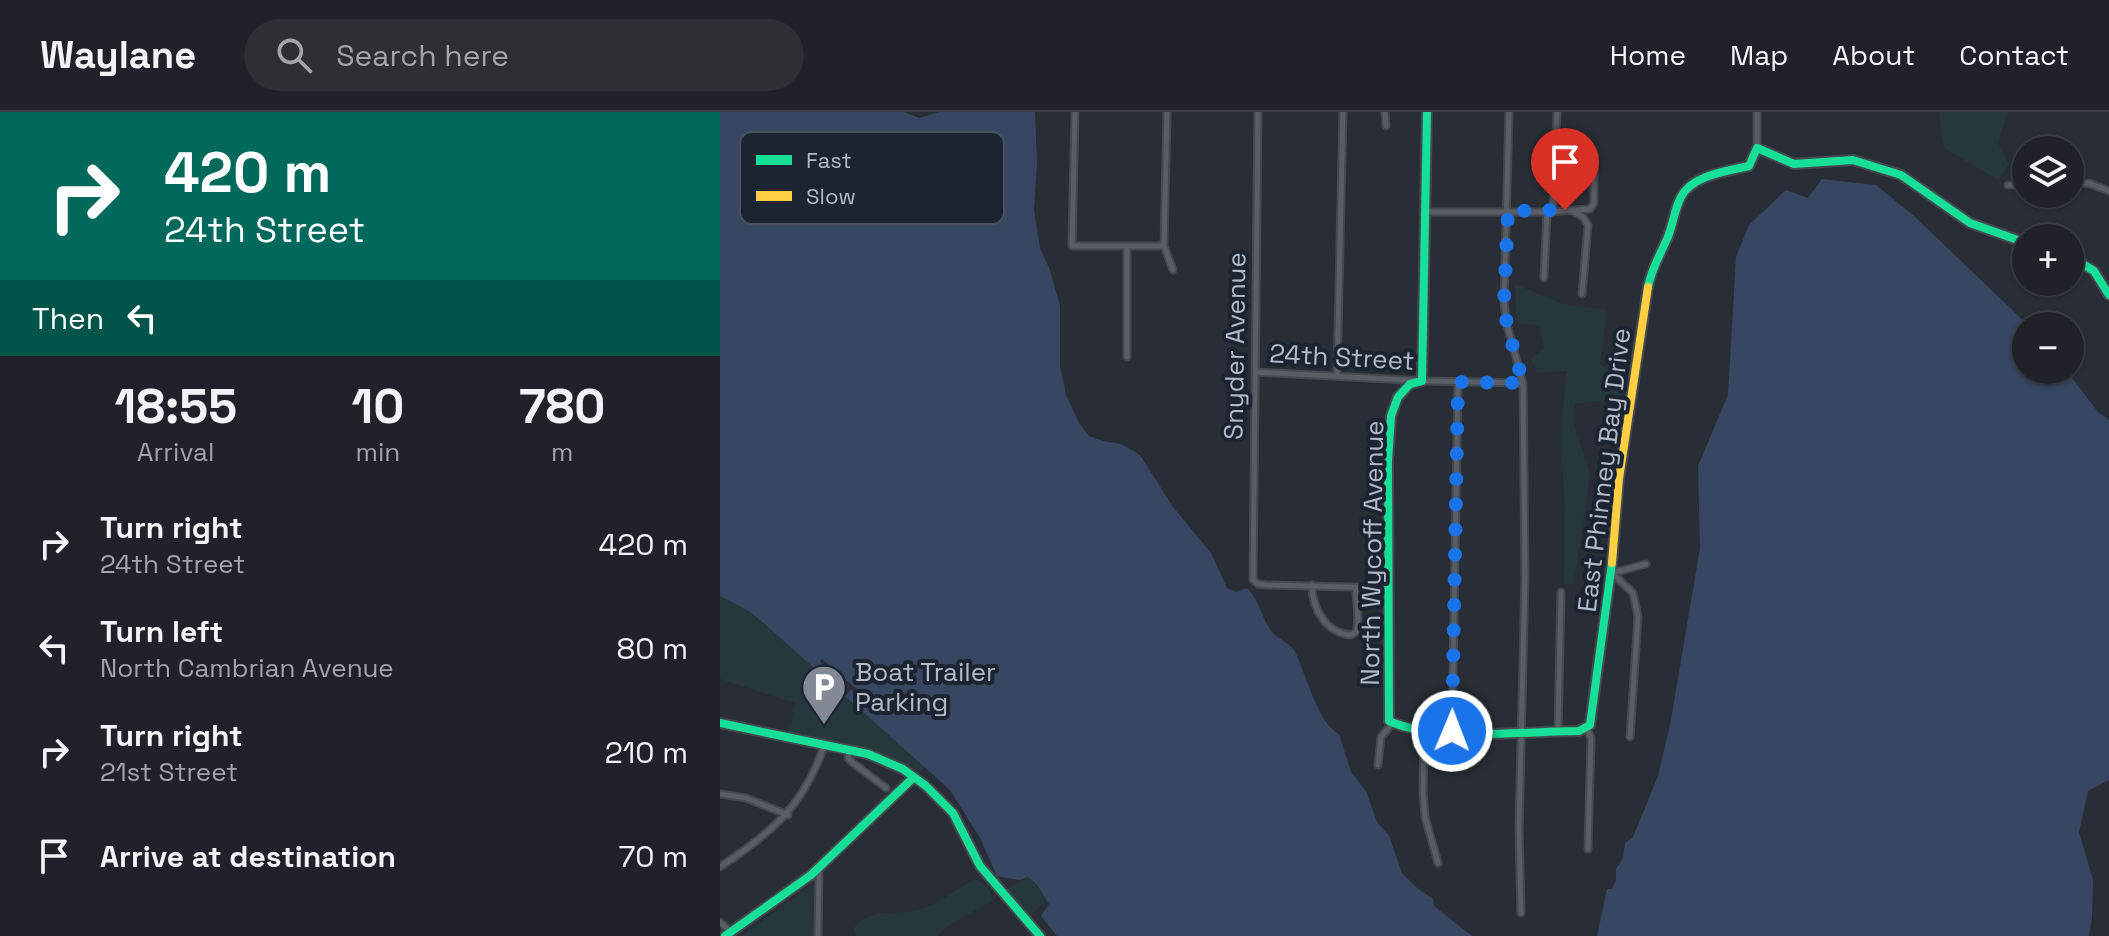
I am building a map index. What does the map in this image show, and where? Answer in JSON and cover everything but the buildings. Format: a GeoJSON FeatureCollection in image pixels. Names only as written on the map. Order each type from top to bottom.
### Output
{"type":"FeatureCollection","features":[{"type":"Feature","properties":{"kind":"street"},"geometry":{"type":"LineString","coordinates":[[1075,112],[1072,246],[1164,246]]}},
{"type":"Feature","properties":{"kind":"street"},"geometry":{"type":"LineString","coordinates":[[1167,112],[1164,246],[1173,270]]}},
{"type":"Feature","properties":{"kind":"street","name":"Snyder Avenue"},"geometry":{"type":"LineString","coordinates":[[1258,112],[1253,580],[1262,585],[1312,585]]}},
{"type":"Feature","properties":{"kind":"street"},"geometry":{"type":"LineString","coordinates":[[1337,376],[1343,112]]}},
{"type":"Feature","properties":{"kind":"street"},"geometry":{"type":"LineString","coordinates":[[1385,112],[1386,126]]}},
{"type":"Feature","properties":{"kind":"street"},"geometry":{"type":"LineString","coordinates":[[1422,381],[1427,112]]}},
{"type":"Feature","properties":{"kind":"street"},"geometry":{"type":"LineString","coordinates":[[1509,112],[1504,303],[1523,383],[1525,577],[1519,829],[1521,913]]}},
{"type":"Feature","properties":{"kind":"street"},"geometry":{"type":"LineString","coordinates":[[1544,278],[1547,212],[1553,204],[1557,112]]}},
{"type":"Feature","properties":{"kind":"street"},"geometry":{"type":"LineString","coordinates":[[1757,112],[1757,148],[1794,164],[1853,160],[1901,175],[1970,223],[2012,239]]}},
{"type":"Feature","properties":{"kind":"street","name":"East Phinney Bay Drive"},"geometry":{"type":"LineString","coordinates":[[1588,849],[1591,738],[1587,728],[1592,718],[1620,474],[1650,276],[1668,237],[1681,196],[1687,188],[1706,177],[1749,166],[1757,148]]}},
{"type":"Feature","properties":{"kind":"street"},"geometry":{"type":"LineString","coordinates":[[1427,212],[1573,212],[1590,209],[1594,203],[1594,154]]}},
{"type":"Feature","properties":{"kind":"street"},"geometry":{"type":"LineString","coordinates":[[2084,183],[2109,191]]}},
{"type":"Feature","properties":{"kind":"street"},"geometry":{"type":"LineString","coordinates":[[1573,212],[1583,217],[1588,225],[1582,294]]}},
{"type":"Feature","properties":{"kind":"street"},"geometry":{"type":"LineString","coordinates":[[1127,248],[1127,357]]}},
{"type":"Feature","properties":{"kind":"street"},"geometry":{"type":"LineString","coordinates":[[2084,263],[2099,276],[2109,295]]}},
{"type":"Feature","properties":{"kind":"street","name":"24th Street"},"geometry":{"type":"LineString","coordinates":[[1255,372],[1523,383]]}},
{"type":"Feature","properties":{"kind":"street","name":"North Wycoff Avenue"},"geometry":{"type":"LineString","coordinates":[[1378,765],[1381,737],[1392,724],[1389,721],[1388,588],[1391,416],[1398,397],[1410,384],[1422,381]]}},
{"type":"Feature","properties":{"kind":"street"},"geometry":{"type":"LineString","coordinates":[[1452,731],[1458,382]]}},
{"type":"Feature","properties":{"kind":"street"},"geometry":{"type":"LineString","coordinates":[[1611,573],[1646,564]]}},
{"type":"Feature","properties":{"kind":"street"},"geometry":{"type":"LineString","coordinates":[[1611,573],[1633,593],[1638,617],[1630,737]]}},
{"type":"Feature","properties":{"kind":"street"},"geometry":{"type":"LineString","coordinates":[[1356,587],[1358,623],[1356,632],[1351,635],[1339,632],[1319,615],[1313,602],[1312,585],[1388,588]]}},
{"type":"Feature","properties":{"kind":"street"},"geometry":{"type":"LineString","coordinates":[[1558,731],[1561,592]]}},
{"type":"Feature","properties":{"kind":"street"},"geometry":{"type":"LineString","coordinates":[[720,723],[849,750],[890,762],[914,777],[953,813],[980,866],[1040,936]]}},
{"type":"Feature","properties":{"kind":"street"},"geometry":{"type":"LineString","coordinates":[[1392,724],[1452,731],[1579,731],[1587,728]]}},
{"type":"Feature","properties":{"kind":"street"},"geometry":{"type":"LineString","coordinates":[[1424,730],[1423,792],[1438,863]]}},
{"type":"Feature","properties":{"kind":"street"},"geometry":{"type":"LineString","coordinates":[[720,867],[788,815],[811,780],[824,746]]}},
{"type":"Feature","properties":{"kind":"street"},"geometry":{"type":"LineString","coordinates":[[849,750],[848,758],[886,788]]}},
{"type":"Feature","properties":{"kind":"street"},"geometry":{"type":"LineString","coordinates":[[720,922],[728,934],[819,868],[914,777]]}},
{"type":"Feature","properties":{"kind":"street"},"geometry":{"type":"LineString","coordinates":[[720,794],[746,798],[788,815]]}},
{"type":"Feature","properties":{"kind":"street"},"geometry":{"type":"LineString","coordinates":[[818,936],[819,868]]}},
{"type":"Feature","properties":{"kind":"shaded area"},"geometry":{"type":"Polygon","coordinates":[[[1939,112],[2007,112],[1998,143],[2009,164],[1998,180],[1944,148],[1939,112]]]}},
{"type":"Feature","properties":{"kind":"shaded area"},"geometry":{"type":"Polygon","coordinates":[[[1515,284],[1563,304],[1607,310],[1600,365],[1625,375],[1621,398],[1575,404],[1574,425],[1590,474],[1574,584],[1564,584],[1565,504],[1560,438],[1567,371],[1537,373],[1531,358],[1544,349],[1540,325],[1519,324],[1515,284]]]}},
{"type":"Feature","properties":{"kind":"shaded area"},"geometry":{"type":"Polygon","coordinates":[[[720,596],[749,611],[767,626],[925,767],[914,777],[890,762],[788,737],[795,703],[720,679],[720,596]]]}},
{"type":"Feature","properties":{"kind":"shaded area"},"geometry":{"type":"Polygon","coordinates":[[[1028,877],[1047,899],[1026,920],[1002,892],[1028,877]]]}},
{"type":"Feature","properties":{"kind":"shaded area"},"geometry":{"type":"Polygon","coordinates":[[[977,879],[991,890],[992,901],[949,925],[937,936],[856,936],[854,928],[871,916],[928,906],[977,879]]]}},
{"type":"Feature","properties":{"kind":"shaded area"},"geometry":{"type":"Polygon","coordinates":[[[814,884],[814,936],[741,936],[814,884]]]}},
{"type":"Feature","properties":{"kind":"water"},"geometry":{"type":"Polygon","coordinates":[[[720,112],[904,112],[919,118],[939,112],[1035,112],[1037,163],[1034,210],[1040,248],[1060,306],[1060,366],[1066,395],[1079,423],[1089,436],[1121,444],[1140,455],[1173,507],[1211,553],[1227,588],[1236,592],[1247,588],[1251,593],[1272,632],[1295,652],[1318,709],[1324,720],[1339,734],[1351,772],[1366,791],[1377,822],[1389,836],[1402,873],[1433,899],[1434,906],[1472,936],[1057,936],[1041,916],[1049,904],[1037,885],[1028,877],[1020,880],[997,876],[980,838],[950,790],[767,626],[749,611],[720,596],[720,112]]]}},
{"type":"Feature","properties":{"kind":"water"},"geometry":{"type":"Polygon","coordinates":[[[1822,179],[1876,185],[1914,216],[2014,312],[2012,384],[2077,384],[2098,412],[2109,420],[2109,780],[2088,791],[2079,832],[2093,880],[2089,936],[1597,936],[1607,889],[1612,889],[1625,843],[1633,837],[1658,776],[1671,720],[1700,548],[1698,466],[1728,395],[1736,257],[1749,225],[1786,190],[1808,198],[1822,179]]]}},
{"type":"Feature","properties":{"kind":"pier"},"geometry":{"type":"Polygon","coordinates":[[[822,659],[861,693],[859,696],[851,689],[845,697],[842,695],[848,687],[830,671],[824,678],[821,676],[827,669],[820,662],[822,659]]]}},
{"type":"Feature","properties":{"kind":"traffic: fast"},"geometry":{"type":"LineString","coordinates":[[1427,112],[1422,381],[1410,384],[1398,397],[1391,416],[1388,461],[1389,721],[1409,728],[1456,734],[1579,731],[1590,725],[1612,563]]}},
{"type":"Feature","properties":{"kind":"traffic: fast"},"geometry":{"type":"LineString","coordinates":[[1648,287],[1686,190],[1711,175],[1749,166],[1757,148],[1794,164],[1853,160],[1901,175],[1970,223],[2012,238]]}},
{"type":"Feature","properties":{"kind":"traffic: fast"},"geometry":{"type":"LineString","coordinates":[[2084,265],[2094,271],[2109,295]]}},
{"type":"Feature","properties":{"kind":"traffic: fast"},"geometry":{"type":"LineString","coordinates":[[720,723],[868,754],[903,769],[926,786],[953,813],[980,866],[1040,936]]}},
{"type":"Feature","properties":{"kind":"traffic: fast"},"geometry":{"type":"LineString","coordinates":[[725,936],[811,875],[914,777]]}},
{"type":"Feature","properties":{"kind":"traffic: slow"},"geometry":{"type":"LineString","coordinates":[[1612,563],[1619,479],[1648,287]]}},
{"type":"Feature","properties":{"kind":"place","name":"Boat Trailer Parking"},"geometry":{"type":"Point","coordinates":[824,726]}},
{"type":"Feature","properties":{"kind":"route"},"geometry":{"type":"LineString","coordinates":[[1452,731],[1458,382],[1523,383],[1504,303],[1508,211],[1565,210]]}}]}
